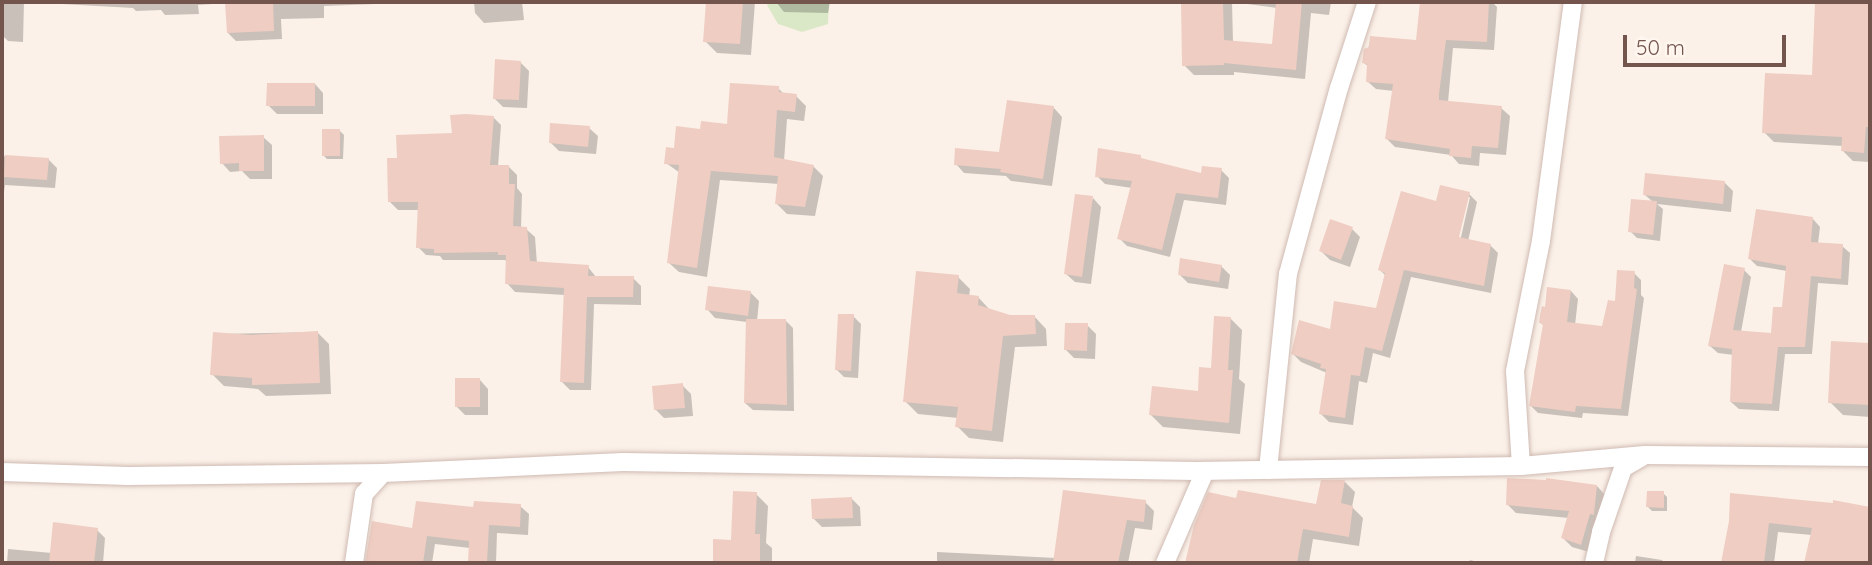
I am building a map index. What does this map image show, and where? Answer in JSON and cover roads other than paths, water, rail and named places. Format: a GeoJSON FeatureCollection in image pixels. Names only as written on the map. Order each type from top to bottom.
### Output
{"type":"FeatureCollection","features":[{"type":"Feature","properties":{"kind":"street"},"geometry":{"type":"LineString","coordinates":[[1268,470],[1288,274],[1339,88],[1367,2]]}},
{"type":"Feature","properties":{"kind":"street"},"geometry":{"type":"LineString","coordinates":[[1521,466],[1515,371],[1541,241],[1573,2]]}},
{"type":"Feature","properties":{"kind":"street"},"geometry":{"type":"LineString","coordinates":[[1594,563],[1601,532],[1623,468],[1644,455]]}},
{"type":"Feature","properties":{"kind":"street"},"geometry":{"type":"LineString","coordinates":[[2,472],[128,476],[383,472],[623,462],[1205,471],[1521,466],[1644,455],[1870,457]]}},
{"type":"Feature","properties":{"kind":"street"},"geometry":{"type":"LineString","coordinates":[[1165,563],[1205,471]]}},
{"type":"Feature","properties":{"kind":"street"},"geometry":{"type":"LineString","coordinates":[[354,563],[364,494],[383,472]]}}]}
